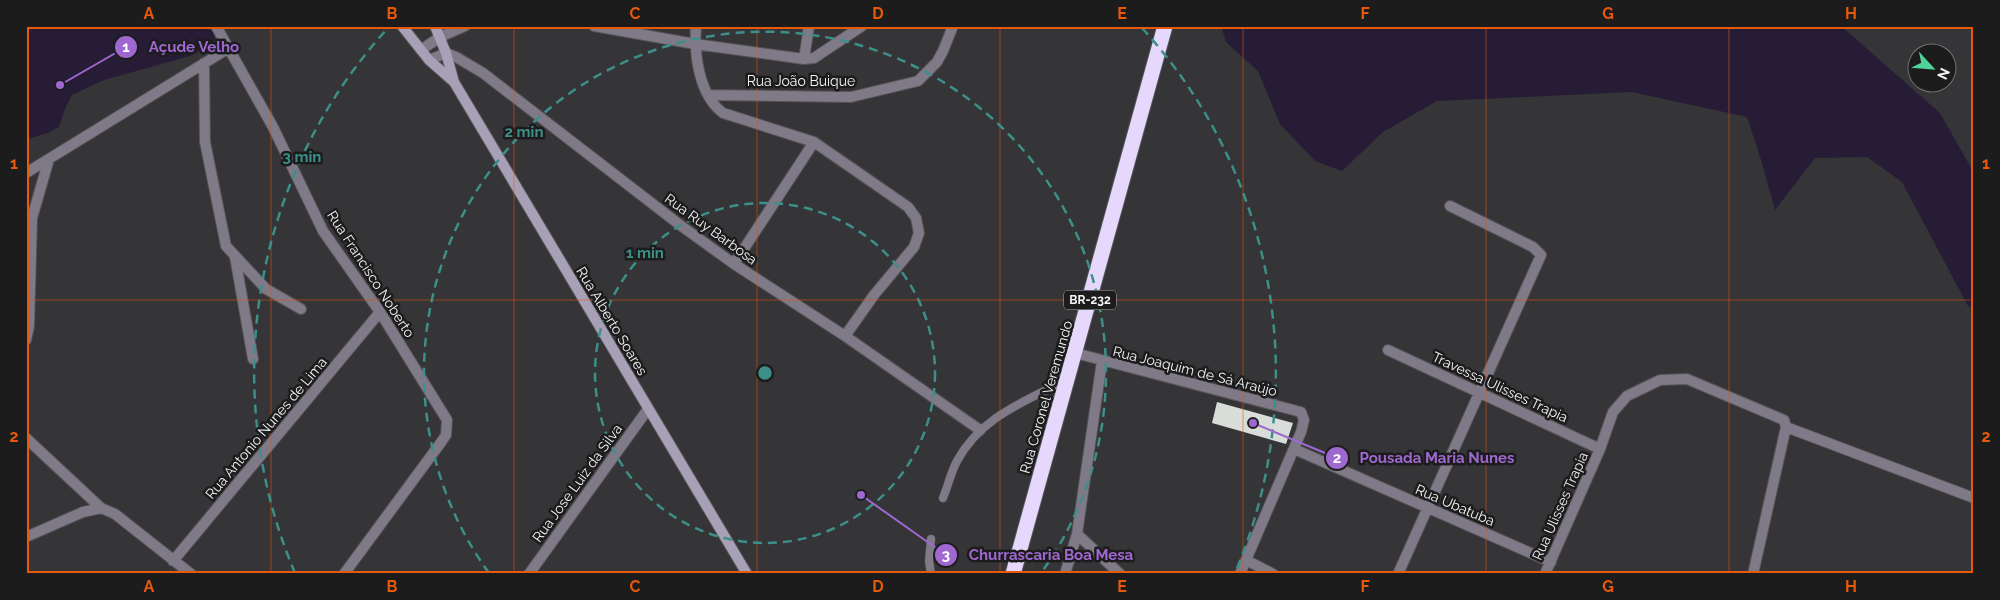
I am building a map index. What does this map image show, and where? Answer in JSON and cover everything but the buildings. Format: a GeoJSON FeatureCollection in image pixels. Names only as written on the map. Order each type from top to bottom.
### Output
{"type":"FeatureCollection","features":[{"type":"Feature","properties":{"kind":"highway","name":"Rua Coronel Veremundo"},"geometry":{"type":"LineString","coordinates":[[1013,574],[1164,26]]}},
{"type":"Feature","properties":{"kind":"main road","name":"Rua Alberto Soares"},"geometry":{"type":"LineString","coordinates":[[402,26],[430,60],[454,82]]}},
{"type":"Feature","properties":{"kind":"main road","name":"Rua Alberto Soares"},"geometry":{"type":"LineString","coordinates":[[435,26],[446,53],[454,82],[743,571]]}},
{"type":"Feature","properties":{"kind":"street","name":"Rua Francisco Noberto"},"geometry":{"type":"LineString","coordinates":[[216,26],[273,126],[322,231],[380,312],[444,412],[447,420],[447,428],[442,441],[344,574]]}},
{"type":"Feature","properties":{"kind":"street"},"geometry":{"type":"LineString","coordinates":[[421,50],[465,26]]}},
{"type":"Feature","properties":{"kind":"street"},"geometry":{"type":"LineString","coordinates":[[594,26],[695,44],[804,59],[809,26]]}},
{"type":"Feature","properties":{"kind":"street"},"geometry":{"type":"LineString","coordinates":[[696,26],[695,44],[701,74],[714,106],[723,113],[814,142],[908,207],[916,218],[919,233],[914,247],[874,295],[845,336]]}},
{"type":"Feature","properties":{"kind":"street","name":"Rua João Buique"},"geometry":{"type":"LineString","coordinates":[[804,59],[814,58],[862,26]]}},
{"type":"Feature","properties":{"kind":"street","name":"Rua João Buique"},"geometry":{"type":"LineString","coordinates":[[708,95],[851,97],[918,81],[937,62],[953,26]]}},
{"type":"Feature","properties":{"kind":"street"},"geometry":{"type":"LineString","coordinates":[[26,173],[229,48]]}},
{"type":"Feature","properties":{"kind":"street"},"geometry":{"type":"LineString","coordinates":[[430,60],[446,53]]}},
{"type":"Feature","properties":{"kind":"street","name":"Rua Ruy Barbosa"},"geometry":{"type":"LineString","coordinates":[[446,53],[456,57],[482,74],[734,264],[845,336],[980,430]]}},
{"type":"Feature","properties":{"kind":"street"},"geometry":{"type":"LineString","coordinates":[[204,63],[206,142],[226,246],[266,289],[301,309]]}},
{"type":"Feature","properties":{"kind":"street"},"geometry":{"type":"LineString","coordinates":[[734,264],[814,142]]}},
{"type":"Feature","properties":{"kind":"street"},"geometry":{"type":"LineString","coordinates":[[26,340],[29,326],[32,218],[49,160]]}},
{"type":"Feature","properties":{"kind":"street"},"geometry":{"type":"LineString","coordinates":[[1398,574],[1541,255],[1533,247],[1450,206]]}},
{"type":"Feature","properties":{"kind":"street"},"geometry":{"type":"LineString","coordinates":[[235,256],[253,359]]}},
{"type":"Feature","properties":{"kind":"street","name":"Rua Antonio Nunes de Lima"},"geometry":{"type":"LineString","coordinates":[[173,561],[380,312]]}},
{"type":"Feature","properties":{"kind":"street","name":"Travessa Ulisses Trapia"},"geometry":{"type":"LineString","coordinates":[[1388,350],[1600,449]]}},
{"type":"Feature","properties":{"kind":"street","name":"Rua Joaquim de Sá Araújo"},"geometry":{"type":"LineString","coordinates":[[1075,353],[1301,412],[1304,420],[1294,449]]}},
{"type":"Feature","properties":{"kind":"street"},"geometry":{"type":"LineString","coordinates":[[1065,574],[1077,534],[1102,361]]}},
{"type":"Feature","properties":{"kind":"street","name":"Rua Ulisses Trapia"},"geometry":{"type":"LineString","coordinates":[[1545,574],[1600,449],[1614,412],[1626,396],[1660,380],[1687,379],[1784,420],[1786,428]]}},
{"type":"Feature","properties":{"kind":"street","name":"Rua Jose Luiz da Silva"},"geometry":{"type":"LineString","coordinates":[[529,574],[648,409]]}},
{"type":"Feature","properties":{"kind":"street"},"geometry":{"type":"LineString","coordinates":[[1753,574],[1786,428],[1974,498]]}},
{"type":"Feature","properties":{"kind":"street"},"geometry":{"type":"LineString","coordinates":[[26,438],[101,508],[115,514],[191,574]]}},
{"type":"Feature","properties":{"kind":"street"},"geometry":{"type":"LineString","coordinates":[[1240,574],[1294,449]]}},
{"type":"Feature","properties":{"kind":"street","name":"Rua Ubatuba"},"geometry":{"type":"LineString","coordinates":[[1294,449],[1551,562]]}},
{"type":"Feature","properties":{"kind":"street"},"geometry":{"type":"LineString","coordinates":[[26,537],[83,512],[101,508]]}},
{"type":"Feature","properties":{"kind":"street"},"geometry":{"type":"LineString","coordinates":[[1077,534],[1120,574]]}},
{"type":"Feature","properties":{"kind":"street"},"geometry":{"type":"LineString","coordinates":[[1246,560],[1273,574]]}},
{"type":"Feature","properties":{"kind":"lane"},"geometry":{"type":"LineString","coordinates":[[943,498],[957,462],[980,430],[997,416],[1068,379]]}},
{"type":"Feature","properties":{"kind":"lane"},"geometry":{"type":"LineString","coordinates":[[931,539],[929,561],[931,574]]}},
{"type":"Feature","properties":{"kind":"shaded area"},"geometry":{"type":"Polygon","coordinates":[[[26,26],[209,26],[215,39],[211,46],[190,56],[104,80],[72,95],[59,127],[48,133],[28,139],[26,138],[26,26]]]}},
{"type":"Feature","properties":{"kind":"shaded area"},"geometry":{"type":"Polygon","coordinates":[[[1221,26],[1841,26],[1908,85],[1908,92],[1916,92],[1940,113],[1974,173],[1974,309],[1968,306],[1902,182],[1867,157],[1815,158],[1775,210],[1747,117],[1632,92],[1437,101],[1383,132],[1342,171],[1315,161],[1280,124],[1258,71],[1226,42],[1221,26]]]}},
{"type":"Feature","properties":{"kind":"place","name":"Açude Velho"},"geometry":{"type":"Point","coordinates":[60,85]}},
{"type":"Feature","properties":{"kind":"place","name":"Pousada Maria Nunes"},"geometry":{"type":"Point","coordinates":[1253,423]}},
{"type":"Feature","properties":{"kind":"place","name":"Churrascaria Boa Mesa"},"geometry":{"type":"Point","coordinates":[861,495]}}]}
